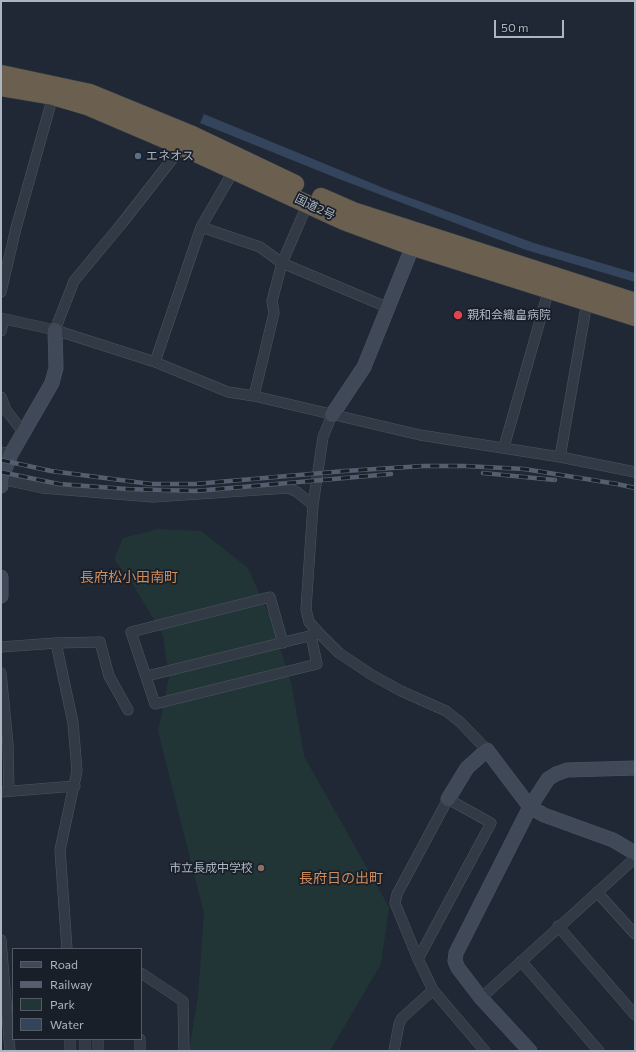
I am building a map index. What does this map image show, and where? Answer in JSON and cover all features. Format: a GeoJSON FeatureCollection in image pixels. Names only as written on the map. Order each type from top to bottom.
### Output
{"type":"FeatureCollection","features":[{"type":"Feature","properties":{"kind":"highway","name":"国道2号"},"geometry":{"type":"LineString","coordinates":[[1,74],[90,93],[187,140],[416,239],[549,289],[635,317]]}},
{"type":"Feature","properties":{"kind":"highway","name":"国道2号"},"geometry":{"type":"LineString","coordinates":[[1,87],[53,96],[187,140],[234,170],[344,221],[416,239],[635,302]]}},
{"type":"Feature","properties":{"kind":"street"},"geometry":{"type":"LineString","coordinates":[[1,292],[4,262],[53,96]]}},
{"type":"Feature","properties":{"kind":"street"},"geometry":{"type":"LineString","coordinates":[[1,486],[6,453],[23,432],[52,383],[56,368],[55,330],[74,281],[187,140]]}},
{"type":"Feature","properties":{"kind":"street"},"geometry":{"type":"LineString","coordinates":[[155,362],[201,227],[234,170]]}},
{"type":"Feature","properties":{"kind":"street"},"geometry":{"type":"LineString","coordinates":[[254,396],[274,313],[272,301],[282,263],[308,203]]}},
{"type":"Feature","properties":{"kind":"street"},"geometry":{"type":"LineString","coordinates":[[201,227],[260,248],[282,263],[389,308]]}},
{"type":"Feature","properties":{"kind":"street"},"geometry":{"type":"LineString","coordinates":[[283,643],[270,597],[131,632],[147,676],[154,704],[317,664],[315,635],[309,622],[306,609],[314,505],[323,437],[332,415],[364,367],[416,239]]}},
{"type":"Feature","properties":{"kind":"street"},"geometry":{"type":"LineString","coordinates":[[504,447],[549,289]]}},
{"type":"Feature","properties":{"kind":"street"},"geometry":{"type":"LineString","coordinates":[[560,457],[587,302]]}},
{"type":"Feature","properties":{"kind":"street"},"geometry":{"type":"LineString","coordinates":[[1,331],[2,319],[55,330],[155,362],[228,392],[254,396],[420,435],[504,447],[635,472]]}},
{"type":"Feature","properties":{"kind":"street"},"geometry":{"type":"LineString","coordinates":[[1,397],[6,410],[23,432]]}},
{"type":"Feature","properties":{"kind":"street"},"geometry":{"type":"LineString","coordinates":[[1,479],[42,488],[153,497],[288,488],[297,492],[314,505]]}},
{"type":"Feature","properties":{"kind":"street"},"geometry":{"type":"LineString","coordinates":[[1,578],[1,596]]}},
{"type":"Feature","properties":{"kind":"street"},"geometry":{"type":"LineString","coordinates":[[147,676],[315,635]]}},
{"type":"Feature","properties":{"kind":"street"},"geometry":{"type":"LineString","coordinates":[[315,635],[372,675],[401,691],[446,711],[460,722],[487,750],[530,807],[544,815],[613,840],[635,853]]}},
{"type":"Feature","properties":{"kind":"street"},"geometry":{"type":"LineString","coordinates":[[1,647],[56,643],[100,642],[109,676],[128,710]]}},
{"type":"Feature","properties":{"kind":"street"},"geometry":{"type":"LineString","coordinates":[[56,643],[73,723],[77,771],[75,786],[60,850],[69,947]]}},
{"type":"Feature","properties":{"kind":"street"},"geometry":{"type":"LineString","coordinates":[[1,673],[8,744],[5,791],[75,786]]}},
{"type":"Feature","properties":{"kind":"street"},"geometry":{"type":"LineString","coordinates":[[485,1051],[433,990],[418,959],[395,903],[397,894],[448,799],[467,768],[487,750]]}},
{"type":"Feature","properties":{"kind":"street"},"geometry":{"type":"LineString","coordinates":[[530,1051],[481,998],[458,968],[455,961],[456,952],[530,807],[548,779],[567,770],[635,768]]}},
{"type":"Feature","properties":{"kind":"street"},"geometry":{"type":"LineString","coordinates":[[418,959],[491,823],[448,799]]}},
{"type":"Feature","properties":{"kind":"street"},"geometry":{"type":"LineString","coordinates":[[481,998],[558,926],[635,858]]}},
{"type":"Feature","properties":{"kind":"street"},"geometry":{"type":"LineString","coordinates":[[597,892],[635,934]]}},
{"type":"Feature","properties":{"kind":"street"},"geometry":{"type":"LineString","coordinates":[[558,926],[635,1015]]}},
{"type":"Feature","properties":{"kind":"street"},"geometry":{"type":"LineString","coordinates":[[1,940],[10,1051]]}},
{"type":"Feature","properties":{"kind":"street"},"geometry":{"type":"LineString","coordinates":[[521,961],[599,1051]]}},
{"type":"Feature","properties":{"kind":"street"},"geometry":{"type":"LineString","coordinates":[[142,974],[183,1001],[184,1051]]}},
{"type":"Feature","properties":{"kind":"street"},"geometry":{"type":"LineString","coordinates":[[394,1051],[399,1024],[402,1018],[433,990]]}},
{"type":"Feature","properties":{"kind":"street"},"geometry":{"type":"LineString","coordinates":[[70,1040],[70,1051]]}},
{"type":"Feature","properties":{"kind":"street"},"geometry":{"type":"LineString","coordinates":[[85,1040],[86,1051]]}},
{"type":"Feature","properties":{"kind":"street"},"geometry":{"type":"LineString","coordinates":[[98,1040],[98,1051]]}},
{"type":"Feature","properties":{"kind":"street"},"geometry":{"type":"LineString","coordinates":[[140,1040],[140,1051]]}},
{"type":"Feature","properties":{"kind":"green space"},"geometry":{"type":"Polygon","coordinates":[[[158,529],[201,531],[248,568],[271,619],[292,686],[304,756],[389,907],[381,964],[330,1051],[189,1051],[198,996],[204,913],[158,731],[169,677],[163,635],[132,583],[114,559],[123,538],[158,529]]]}},
{"type":"Feature","properties":{"kind":"water"},"geometry":{"type":"Polygon","coordinates":[[[204,114],[386,189],[534,243],[635,273],[635,282],[526,250],[339,179],[200,123],[204,114]]]}},
{"type":"Feature","properties":{"kind":"railway"},"geometry":{"type":"LineString","coordinates":[[1,460],[51,471],[151,484],[195,484],[345,471],[423,466],[465,466],[524,469],[635,488]]}},
{"type":"Feature","properties":{"kind":"railway"},"geometry":{"type":"LineString","coordinates":[[1,472],[59,484],[127,489],[196,491],[391,474]]}},
{"type":"Feature","properties":{"kind":"railway"},"geometry":{"type":"LineString","coordinates":[[483,473],[555,480]]}},
{"type":"Feature","properties":{"kind":"place","name":"エネオス"},"geometry":{"type":"Point","coordinates":[138,156]}},
{"type":"Feature","properties":{"kind":"place","name":"親和会織畠病院"},"geometry":{"type":"Point","coordinates":[458,315]}},
{"type":"Feature","properties":{"kind":"place","name":"市立長成中学校"},"geometry":{"type":"Point","coordinates":[261,868]}},
{"type":"Feature","properties":{"kind":"district","name":"長府松小田南町"},"geometry":{"type":"Point","coordinates":[129,577]}},
{"type":"Feature","properties":{"kind":"district","name":"長府日の出町"},"geometry":{"type":"Point","coordinates":[341,878]}}]}
